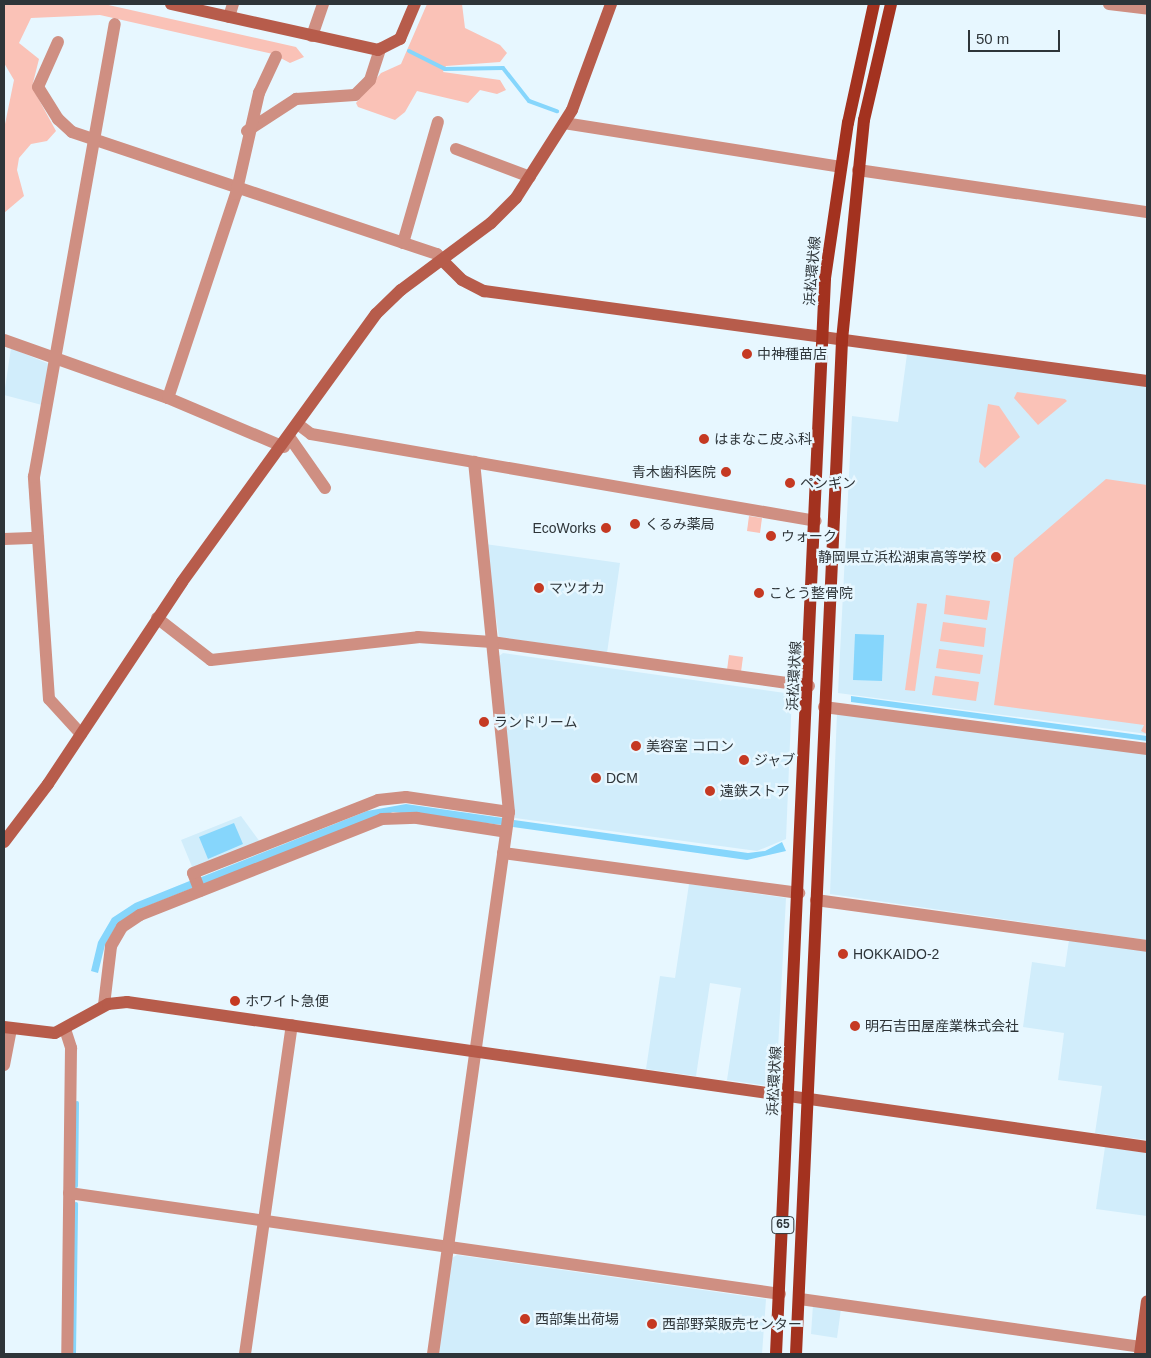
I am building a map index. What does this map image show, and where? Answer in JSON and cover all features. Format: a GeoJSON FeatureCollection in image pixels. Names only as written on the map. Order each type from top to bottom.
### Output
{"type":"FeatureCollection","features":[{"type":"Feature","properties":{"kind":"main road","name":"浜松環状線"},"geometry":{"type":"LineString","coordinates":[[776,1354],[816,521],[825,278],[841,167],[874,4]]}},
{"type":"Feature","properties":{"kind":"main road","name":"65"},"geometry":{"type":"LineString","coordinates":[[796,1354],[800,1299],[824,707],[842,340],[858,170],[891,4]]}},
{"type":"Feature","properties":{"kind":"street"},"geometry":{"type":"LineString","coordinates":[[171,4],[188,6],[229,17],[380,50],[400,39],[415,4]]}},
{"type":"Feature","properties":{"kind":"street"},"geometry":{"type":"LineString","coordinates":[[229,17],[233,4]]}},
{"type":"Feature","properties":{"kind":"street"},"geometry":{"type":"LineString","coordinates":[[312,36],[323,4]]}},
{"type":"Feature","properties":{"kind":"street"},"geometry":{"type":"LineString","coordinates":[[6,833],[81,734],[157,618],[287,442],[384,305],[491,223],[530,176],[564,123],[612,4]]}},
{"type":"Feature","properties":{"kind":"street"},"geometry":{"type":"LineString","coordinates":[[1109,4],[1147,9]]}},
{"type":"Feature","properties":{"kind":"street"},"geometry":{"type":"LineString","coordinates":[[81,734],[49,699],[38,538],[36,464],[115,24]]}},
{"type":"Feature","properties":{"kind":"street"},"geometry":{"type":"LineString","coordinates":[[58,42],[38,87],[64,126],[94,142],[402,243],[442,260],[462,280],[484,291],[1147,381]]}},
{"type":"Feature","properties":{"kind":"street"},"geometry":{"type":"LineString","coordinates":[[247,131],[296,99],[355,96],[370,80],[380,50]]}},
{"type":"Feature","properties":{"kind":"street"},"geometry":{"type":"LineString","coordinates":[[168,398],[237,189],[247,131],[276,57]]}},
{"type":"Feature","properties":{"kind":"street"},"geometry":{"type":"LineString","coordinates":[[402,243],[438,122]]}},
{"type":"Feature","properties":{"kind":"street"},"geometry":{"type":"LineString","coordinates":[[564,123],[841,167]]}},
{"type":"Feature","properties":{"kind":"street"},"geometry":{"type":"LineString","coordinates":[[456,149],[530,176]]}},
{"type":"Feature","properties":{"kind":"street"},"geometry":{"type":"LineString","coordinates":[[858,170],[1147,212]]}},
{"type":"Feature","properties":{"kind":"street"},"geometry":{"type":"LineString","coordinates":[[4,340],[55,356],[287,442],[326,488]]}},
{"type":"Feature","properties":{"kind":"street"},"geometry":{"type":"LineString","coordinates":[[299,425],[311,434],[816,521]]}},
{"type":"Feature","properties":{"kind":"street"},"geometry":{"type":"LineString","coordinates":[[433,1354],[509,812],[474,462]]}},
{"type":"Feature","properties":{"kind":"street"},"geometry":{"type":"LineString","coordinates":[[4,539],[38,538]]}},
{"type":"Feature","properties":{"kind":"street"},"geometry":{"type":"LineString","coordinates":[[157,618],[211,660],[409,636],[492,642],[808,686]]}},
{"type":"Feature","properties":{"kind":"street"},"geometry":{"type":"LineString","coordinates":[[824,707],[1147,749]]}},
{"type":"Feature","properties":{"kind":"street"},"geometry":{"type":"LineString","coordinates":[[200,891],[193,873],[378,800],[406,797],[509,812]]}},
{"type":"Feature","properties":{"kind":"street"},"geometry":{"type":"LineString","coordinates":[[104,1006],[111,946],[122,927],[200,891],[382,819],[417,818],[506,832]]}},
{"type":"Feature","properties":{"kind":"street"},"geometry":{"type":"LineString","coordinates":[[503,853],[799,894]]}},
{"type":"Feature","properties":{"kind":"street"},"geometry":{"type":"LineString","coordinates":[[816,900],[1147,946]]}},
{"type":"Feature","properties":{"kind":"street"},"geometry":{"type":"LineString","coordinates":[[4,1065],[8,1028],[39,1035],[64,1029],[104,1006],[127,1002],[1147,1147]]}},
{"type":"Feature","properties":{"kind":"street"},"geometry":{"type":"LineString","coordinates":[[245,1354],[292,1025]]}},
{"type":"Feature","properties":{"kind":"street"},"geometry":{"type":"LineString","coordinates":[[64,1029],[71,1048],[68,1354]]}},
{"type":"Feature","properties":{"kind":"street"},"geometry":{"type":"LineString","coordinates":[[69,1193],[780,1294]]}},
{"type":"Feature","properties":{"kind":"street"},"geometry":{"type":"LineString","coordinates":[[800,1299],[1140,1351],[1147,1301]]}},
{"type":"Feature","properties":{"kind":"shaded area"},"geometry":{"type":"Polygon","coordinates":[[[4,4],[104,4],[296,47],[304,57],[290,63],[273,54],[100,15],[31,18],[19,43],[39,59],[32,87],[56,131],[47,141],[31,144],[19,158],[17,170],[24,196],[4,213],[4,129],[14,80],[4,63],[4,4]]]}},
{"type":"Feature","properties":{"kind":"shaded area"},"geometry":{"type":"Polygon","coordinates":[[[427,4],[462,4],[465,28],[500,45],[507,53],[500,62],[446,66],[443,72],[500,80],[506,90],[497,94],[480,90],[468,103],[417,91],[405,112],[395,120],[358,107],[356,103],[381,73],[401,64],[427,4]]]}},
{"type":"Feature","properties":{"kind":"shaded area"},"geometry":{"type":"Polygon","coordinates":[[[11,348],[49,364],[42,405],[4,395],[11,348]]]}},
{"type":"Feature","properties":{"kind":"shaded area","name":"静岡県立浜松湖東高等学校"},"geometry":{"type":"Polygon","coordinates":[[[907,354],[1147,386],[1147,734],[838,693],[852,416],[898,422],[907,354]]]}},
{"type":"Feature","properties":{"kind":"shaded area"},"geometry":{"type":"Polygon","coordinates":[[[1017,392],[1065,399],[1067,401],[1038,425],[1014,398],[1017,392]]]}},
{"type":"Feature","properties":{"kind":"shaded area"},"geometry":{"type":"Polygon","coordinates":[[[988,404],[999,406],[1020,437],[985,468],[979,462],[988,404]]]}},
{"type":"Feature","properties":{"kind":"shaded area"},"geometry":{"type":"Polygon","coordinates":[[[1106,479],[1147,485],[1147,734],[1141,731],[1144,725],[994,705],[1014,558],[1106,479]]]}},
{"type":"Feature","properties":{"kind":"shaded area"},"geometry":{"type":"Polygon","coordinates":[[[749,516],[762,518],[760,533],[747,531],[749,516]]]}},
{"type":"Feature","properties":{"kind":"shaded area"},"geometry":{"type":"Polygon","coordinates":[[[485,544],[620,563],[607,653],[499,637],[485,544]]]}},
{"type":"Feature","properties":{"kind":"shaded area"},"geometry":{"type":"Polygon","coordinates":[[[946,595],[990,601],[987,620],[944,614],[946,595]]]}},
{"type":"Feature","properties":{"kind":"shaded area"},"geometry":{"type":"Polygon","coordinates":[[[917,603],[927,604],[915,691],[905,690],[917,603]]]}},
{"type":"Feature","properties":{"kind":"shaded area"},"geometry":{"type":"Polygon","coordinates":[[[943,622],[986,628],[984,647],[940,641],[943,622]]]}},
{"type":"Feature","properties":{"kind":"shaded area"},"geometry":{"type":"Polygon","coordinates":[[[939,649],[983,655],[980,674],[936,668],[939,649]]]}},
{"type":"Feature","properties":{"kind":"shaded area"},"geometry":{"type":"Polygon","coordinates":[[[503,653],[792,694],[786,839],[757,851],[515,818],[498,657],[503,653]]]}},
{"type":"Feature","properties":{"kind":"shaded area"},"geometry":{"type":"Polygon","coordinates":[[[729,655],[743,657],[741,672],[727,670],[729,655]]]}},
{"type":"Feature","properties":{"kind":"shaded area"},"geometry":{"type":"Polygon","coordinates":[[[935,676],[979,682],[976,701],[932,695],[935,676]]]}},
{"type":"Feature","properties":{"kind":"shaded area"},"geometry":{"type":"Polygon","coordinates":[[[837,712],[1147,753],[1147,940],[830,894],[837,712]]]}},
{"type":"Feature","properties":{"kind":"shaded area"},"geometry":{"type":"Polygon","coordinates":[[[241,816],[260,842],[193,869],[181,840],[241,816]]]}},
{"type":"Feature","properties":{"kind":"shaded area"},"geometry":{"type":"Polygon","coordinates":[[[689,884],[786,898],[776,1087],[727,1080],[741,988],[710,983],[696,1076],[646,1069],[660,976],[675,978],[689,884]]]}},
{"type":"Feature","properties":{"kind":"shaded area"},"geometry":{"type":"Polygon","coordinates":[[[1069,940],[1147,951],[1147,1140],[1095,1133],[1102,1086],[1058,1080],[1064,1033],[1023,1027],[1032,962],[1065,967],[1069,940]]]}},
{"type":"Feature","properties":{"kind":"shaded area"},"geometry":{"type":"Polygon","coordinates":[[[1105,1147],[1147,1153],[1147,1216],[1096,1209],[1105,1147]]]}},
{"type":"Feature","properties":{"kind":"shaded area"},"geometry":{"type":"Polygon","coordinates":[[[457,1255],[766,1299],[762,1354],[438,1354],[452,1258],[457,1255]]]}},
{"type":"Feature","properties":{"kind":"shaded area"},"geometry":{"type":"Polygon","coordinates":[[[813,1305],[841,1309],[837,1338],[811,1334],[813,1305]]]}},
{"type":"Feature","properties":{"kind":"water"},"geometry":{"type":"Polygon","coordinates":[[[855,634],[884,635],[882,681],[853,680],[855,634]]]}},
{"type":"Feature","properties":{"kind":"water"},"geometry":{"type":"Polygon","coordinates":[[[851,696],[1147,736],[1147,741],[851,702],[851,696]]]}},
{"type":"Feature","properties":{"kind":"water"},"geometry":{"type":"Polygon","coordinates":[[[406,804],[503,818],[502,825],[393,812],[202,885],[199,878],[367,811],[406,804]]]}},
{"type":"Feature","properties":{"kind":"water"},"geometry":{"type":"Polygon","coordinates":[[[514,820],[748,853],[765,851],[782,842],[786,851],[747,860],[513,827],[514,820]]]}},
{"type":"Feature","properties":{"kind":"water"},"geometry":{"type":"Polygon","coordinates":[[[234,823],[243,844],[208,859],[199,837],[234,823]]]}},
{"type":"Feature","properties":{"kind":"water"},"geometry":{"type":"Polygon","coordinates":[[[192,880],[195,887],[138,910],[118,923],[105,945],[98,973],[91,971],[98,942],[112,918],[135,903],[192,880]]]}},
{"type":"Feature","properties":{"kind":"waterway"},"geometry":{"type":"LineString","coordinates":[[409,51],[445,69],[503,68],[529,101],[557,111]]}},
{"type":"Feature","properties":{"kind":"waterway"},"geometry":{"type":"LineString","coordinates":[[76,1186],[77,1103]]}},
{"type":"Feature","properties":{"kind":"waterway"},"geometry":{"type":"LineString","coordinates":[[74,1354],[76,1204]]}},
{"type":"Feature","properties":{"kind":"place","name":"中神種苗店"},"geometry":{"type":"Point","coordinates":[747,354]}},
{"type":"Feature","properties":{"kind":"place","name":"はまなこ皮ふ科"},"geometry":{"type":"Point","coordinates":[704,439]}},
{"type":"Feature","properties":{"kind":"place","name":"青木歯科医院"},"geometry":{"type":"Point","coordinates":[726,472]}},
{"type":"Feature","properties":{"kind":"place","name":"ペンギン"},"geometry":{"type":"Point","coordinates":[790,483]}},
{"type":"Feature","properties":{"kind":"place","name":"くるみ薬局"},"geometry":{"type":"Point","coordinates":[635,524]}},
{"type":"Feature","properties":{"kind":"place","name":"EcoWorks"},"geometry":{"type":"Point","coordinates":[606,528]}},
{"type":"Feature","properties":{"kind":"place","name":"ウォーク"},"geometry":{"type":"Point","coordinates":[771,536]}},
{"type":"Feature","properties":{"kind":"place","name":"静岡県立浜松湖東高等学校"},"geometry":{"type":"Point","coordinates":[996,557]}},
{"type":"Feature","properties":{"kind":"place","name":"マツオカ"},"geometry":{"type":"Point","coordinates":[539,588]}},
{"type":"Feature","properties":{"kind":"place","name":"ことう整骨院"},"geometry":{"type":"Point","coordinates":[759,593]}},
{"type":"Feature","properties":{"kind":"place","name":"ランドリーム"},"geometry":{"type":"Point","coordinates":[484,722]}},
{"type":"Feature","properties":{"kind":"place","name":"美容室 コロン"},"geometry":{"type":"Point","coordinates":[636,746]}},
{"type":"Feature","properties":{"kind":"place","name":"ジャブ"},"geometry":{"type":"Point","coordinates":[744,760]}},
{"type":"Feature","properties":{"kind":"place","name":"DCM"},"geometry":{"type":"Point","coordinates":[596,778]}},
{"type":"Feature","properties":{"kind":"place","name":"遠鉄ストア"},"geometry":{"type":"Point","coordinates":[710,791]}},
{"type":"Feature","properties":{"kind":"place","name":"HOKKAIDO-2"},"geometry":{"type":"Point","coordinates":[843,954]}},
{"type":"Feature","properties":{"kind":"place","name":"ホワイト急便"},"geometry":{"type":"Point","coordinates":[235,1001]}},
{"type":"Feature","properties":{"kind":"place","name":"明石吉田屋産業株式会社"},"geometry":{"type":"Point","coordinates":[855,1026]}},
{"type":"Feature","properties":{"kind":"place","name":"西部集出荷場"},"geometry":{"type":"Point","coordinates":[525,1319]}},
{"type":"Feature","properties":{"kind":"place","name":"西部野菜販売センター"},"geometry":{"type":"Point","coordinates":[652,1324]}}]}
